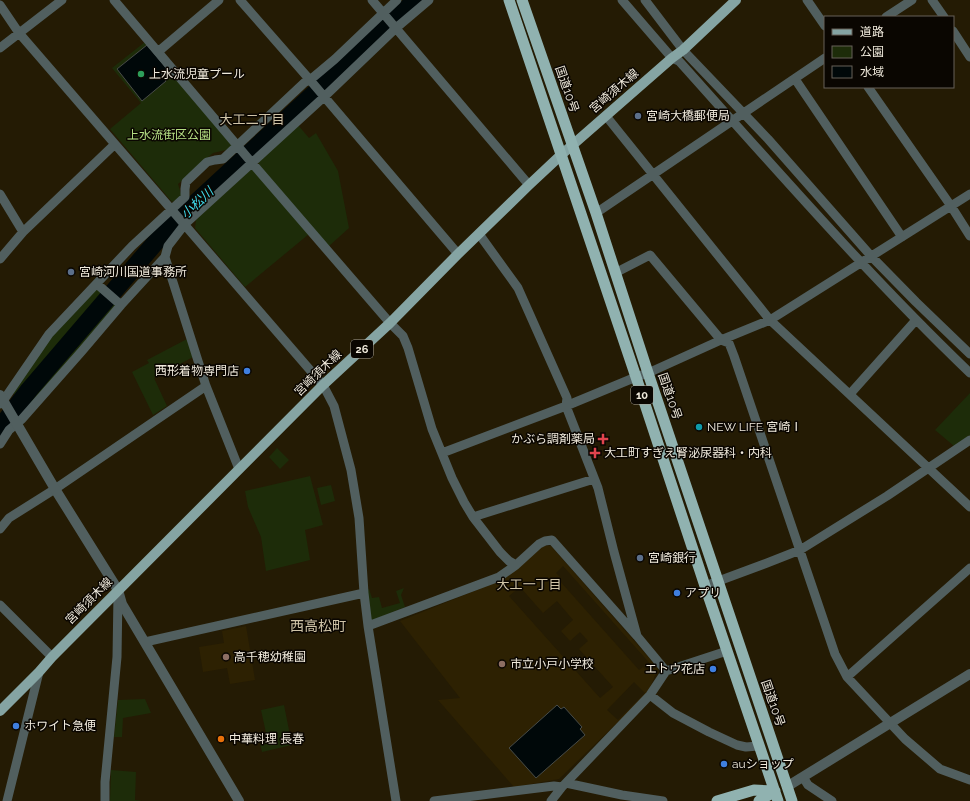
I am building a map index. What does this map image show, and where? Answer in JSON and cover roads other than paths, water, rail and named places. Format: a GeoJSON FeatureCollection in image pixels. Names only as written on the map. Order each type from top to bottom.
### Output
{"type":"FeatureCollection","features":[{"type":"Feature","properties":{"kind":"highway","name":"10"},"geometry":{"type":"LineString","coordinates":[[509,0],[776,796]]}},
{"type":"Feature","properties":{"kind":"highway","name":"国道10号"},"geometry":{"type":"LineString","coordinates":[[522,0],[596,213],[648,373],[792,801]]}},
{"type":"Feature","properties":{"kind":"highway"},"geometry":{"type":"LineString","coordinates":[[759,801],[776,796],[788,786]]}},
{"type":"Feature","properties":{"kind":"highway"},"geometry":{"type":"LineString","coordinates":[[717,801],[754,790],[776,796]]}},
{"type":"Feature","properties":{"kind":"main road","name":"宮崎須木線"},"geometry":{"type":"LineString","coordinates":[[0,711],[118,590],[323,385],[390,323],[529,185],[561,155],[683,50],[731,2]]}},
{"type":"Feature","properties":{"kind":"street"},"geometry":{"type":"LineString","coordinates":[[0,48],[62,0]]}},
{"type":"Feature","properties":{"kind":"street"},"geometry":{"type":"LineString","coordinates":[[114,0],[390,323],[403,336],[408,348],[432,429],[452,478],[473,517],[508,561],[516,565]]}},
{"type":"Feature","properties":{"kind":"street"},"geometry":{"type":"LineString","coordinates":[[159,52],[219,0]]}},
{"type":"Feature","properties":{"kind":"street"},"geometry":{"type":"LineString","coordinates":[[240,0],[458,254]]}},
{"type":"Feature","properties":{"kind":"street"},"geometry":{"type":"LineString","coordinates":[[372,0],[529,185]]}},
{"type":"Feature","properties":{"kind":"street"},"geometry":{"type":"LineString","coordinates":[[239,801],[122,604],[118,590],[55,489],[16,421],[1,400],[50,334],[132,246],[185,197],[186,182],[207,162],[223,159],[305,82],[310,80],[335,59],[397,0]]}},
{"type":"Feature","properties":{"kind":"street"},"geometry":{"type":"LineString","coordinates":[[239,470],[206,386],[166,258],[168,246],[185,224],[324,97],[396,28],[429,0]]}},
{"type":"Feature","properties":{"kind":"street"},"geometry":{"type":"LineString","coordinates":[[622,0],[672,58],[679,61],[861,263],[916,320],[970,372]]}},
{"type":"Feature","properties":{"kind":"street"},"geometry":{"type":"LineString","coordinates":[[645,0],[683,50],[743,113],[871,256],[970,354]]}},
{"type":"Feature","properties":{"kind":"street"},"geometry":{"type":"LineString","coordinates":[[806,0],[824,25]]}},
{"type":"Feature","properties":{"kind":"street"},"geometry":{"type":"LineString","coordinates":[[888,16],[912,0]]}},
{"type":"Feature","properties":{"kind":"street"},"geometry":{"type":"LineString","coordinates":[[932,0],[943,16]]}},
{"type":"Feature","properties":{"kind":"street"},"geometry":{"type":"LineString","coordinates":[[0,4],[20,33],[323,385],[334,406],[351,470],[359,518],[364,593],[368,626],[396,801]]}},
{"type":"Feature","properties":{"kind":"street"},"geometry":{"type":"LineString","coordinates":[[954,33],[970,57]]}},
{"type":"Feature","properties":{"kind":"street"},"geometry":{"type":"LineString","coordinates":[[596,213],[824,59]]}},
{"type":"Feature","properties":{"kind":"street"},"geometry":{"type":"LineString","coordinates":[[795,79],[902,237]]}},
{"type":"Feature","properties":{"kind":"street"},"geometry":{"type":"LineString","coordinates":[[869,88],[970,236]]}},
{"type":"Feature","properties":{"kind":"street"},"geometry":{"type":"LineString","coordinates":[[606,116],[770,320],[970,507]]}},
{"type":"Feature","properties":{"kind":"street"},"geometry":{"type":"LineString","coordinates":[[0,259],[23,232],[116,144]]}},
{"type":"Feature","properties":{"kind":"street"},"geometry":{"type":"LineString","coordinates":[[0,194],[23,232]]}},
{"type":"Feature","properties":{"kind":"street"},"geometry":{"type":"LineString","coordinates":[[442,453],[566,406],[636,376],[648,373],[770,320],[970,194]]}},
{"type":"Feature","properties":{"kind":"street"},"geometry":{"type":"LineString","coordinates":[[479,234],[518,288],[567,398],[566,406],[598,488],[637,636]]}},
{"type":"Feature","properties":{"kind":"street"},"geometry":{"type":"LineString","coordinates":[[615,273],[650,255],[721,340],[729,343],[835,654],[847,677],[906,740],[940,769],[970,780]]}},
{"type":"Feature","properties":{"kind":"street"},"geometry":{"type":"LineString","coordinates":[[0,444],[16,421],[22,419],[121,305],[166,258]]}},
{"type":"Feature","properties":{"kind":"street"},"geometry":{"type":"LineString","coordinates":[[97,284],[121,305]]}},
{"type":"Feature","properties":{"kind":"street"},"geometry":{"type":"LineString","coordinates":[[850,394],[916,320]]}},
{"type":"Feature","properties":{"kind":"street"},"geometry":{"type":"LineString","coordinates":[[0,529],[9,518],[55,489],[206,386]]}},
{"type":"Feature","properties":{"kind":"street"},"geometry":{"type":"LineString","coordinates":[[705,586],[800,550],[887,496],[970,440]]}},
{"type":"Feature","properties":{"kind":"street"},"geometry":{"type":"LineString","coordinates":[[473,517],[594,478]]}},
{"type":"Feature","properties":{"kind":"street"},"geometry":{"type":"LineString","coordinates":[[368,626],[499,577],[516,565],[539,544],[552,540],[666,671]]}},
{"type":"Feature","properties":{"kind":"street"},"geometry":{"type":"LineString","coordinates":[[847,677],[970,568]]}},
{"type":"Feature","properties":{"kind":"street"},"geometry":{"type":"LineString","coordinates":[[105,801],[105,782],[116,657],[118,590]]}},
{"type":"Feature","properties":{"kind":"street"},"geometry":{"type":"LineString","coordinates":[[145,642],[364,593]]}},
{"type":"Feature","properties":{"kind":"street"},"geometry":{"type":"LineString","coordinates":[[0,605],[52,657]]}},
{"type":"Feature","properties":{"kind":"street"},"geometry":{"type":"LineString","coordinates":[[551,801],[564,785],[650,695],[666,671],[727,651]]}},
{"type":"Feature","properties":{"kind":"street"},"geometry":{"type":"LineString","coordinates":[[7,801],[39,672]]}},
{"type":"Feature","properties":{"kind":"street"},"geometry":{"type":"LineString","coordinates":[[788,786],[970,674]]}},
{"type":"Feature","properties":{"kind":"street"},"geometry":{"type":"LineString","coordinates":[[650,695],[673,714],[709,732],[737,745],[746,747],[758,746]]}},
{"type":"Feature","properties":{"kind":"street"},"geometry":{"type":"LineString","coordinates":[[803,777],[808,785],[832,801]]}},
{"type":"Feature","properties":{"kind":"street"},"geometry":{"type":"LineString","coordinates":[[434,801],[564,785],[663,801]]}},
{"type":"Feature","properties":{"kind":"water","name":"上水流児童プール"},"geometry":{"type":"Polygon","coordinates":[[[147,45],[167,69],[162,73],[162,76],[166,81],[142,101],[117,69],[147,45]]]}},
{"type":"Feature","properties":{"kind":"water"},"geometry":{"type":"Polygon","coordinates":[[[557,705],[561,709],[564,707],[582,727],[580,729],[585,735],[536,778],[509,748],[557,705]]]}},
{"type":"Feature","properties":{"kind":"waterway","name":"小松川"},"geometry":{"type":"LineString","coordinates":[[0,428],[29,390],[155,243],[190,208],[416,0]]}},
{"type":"Feature","properties":{"kind":"place","name":"上水流児童プール"},"geometry":{"type":"Point","coordinates":[141,74]}},
{"type":"Feature","properties":{"kind":"place","name":"宮崎大橋郵便局"},"geometry":{"type":"Point","coordinates":[638,116]}},
{"type":"Feature","properties":{"kind":"place","name":"宮崎河川国道事務所"},"geometry":{"type":"Point","coordinates":[71,272]}},
{"type":"Feature","properties":{"kind":"place","name":"西形着物専門店"},"geometry":{"type":"Point","coordinates":[247,371]}},
{"type":"Feature","properties":{"kind":"place","name":"NEW LIFE 宮崎Ⅰ"},"geometry":{"type":"Point","coordinates":[699,427]}},
{"type":"Feature","properties":{"kind":"place","name":"かぶら調剤薬局"},"geometry":{"type":"Point","coordinates":[603,439]}},
{"type":"Feature","properties":{"kind":"place","name":"大工町すぎえ腎泌尿器科・内科"},"geometry":{"type":"Point","coordinates":[595,453]}},
{"type":"Feature","properties":{"kind":"place","name":"宮崎銀行"},"geometry":{"type":"Point","coordinates":[640,558]}},
{"type":"Feature","properties":{"kind":"place","name":"アプリ"},"geometry":{"type":"Point","coordinates":[677,593]}},
{"type":"Feature","properties":{"kind":"place","name":"高千穂幼稚園"},"geometry":{"type":"Point","coordinates":[226,657]}},
{"type":"Feature","properties":{"kind":"place","name":"市立小戸小学校"},"geometry":{"type":"Point","coordinates":[502,664]}},
{"type":"Feature","properties":{"kind":"place","name":"エトウ花店"},"geometry":{"type":"Point","coordinates":[713,669]}},
{"type":"Feature","properties":{"kind":"place","name":"ホワイト急便"},"geometry":{"type":"Point","coordinates":[16,726]}},
{"type":"Feature","properties":{"kind":"place","name":"中華料理 長春"},"geometry":{"type":"Point","coordinates":[221,739]}},
{"type":"Feature","properties":{"kind":"place","name":"auショップ"},"geometry":{"type":"Point","coordinates":[724,764]}},
{"type":"Feature","properties":{"kind":"district","name":"大工二丁目"},"geometry":{"type":"Point","coordinates":[252,119]}},
{"type":"Feature","properties":{"kind":"district","name":"大工一丁目"},"geometry":{"type":"Point","coordinates":[529,584]}},
{"type":"Feature","properties":{"kind":"district","name":"西高松町"},"geometry":{"type":"Point","coordinates":[318,626]}},
{"type":"Feature","properties":{"kind":"park label","name":"上水流街区公園"},"geometry":{"type":"Point","coordinates":[169,135]}}]}
